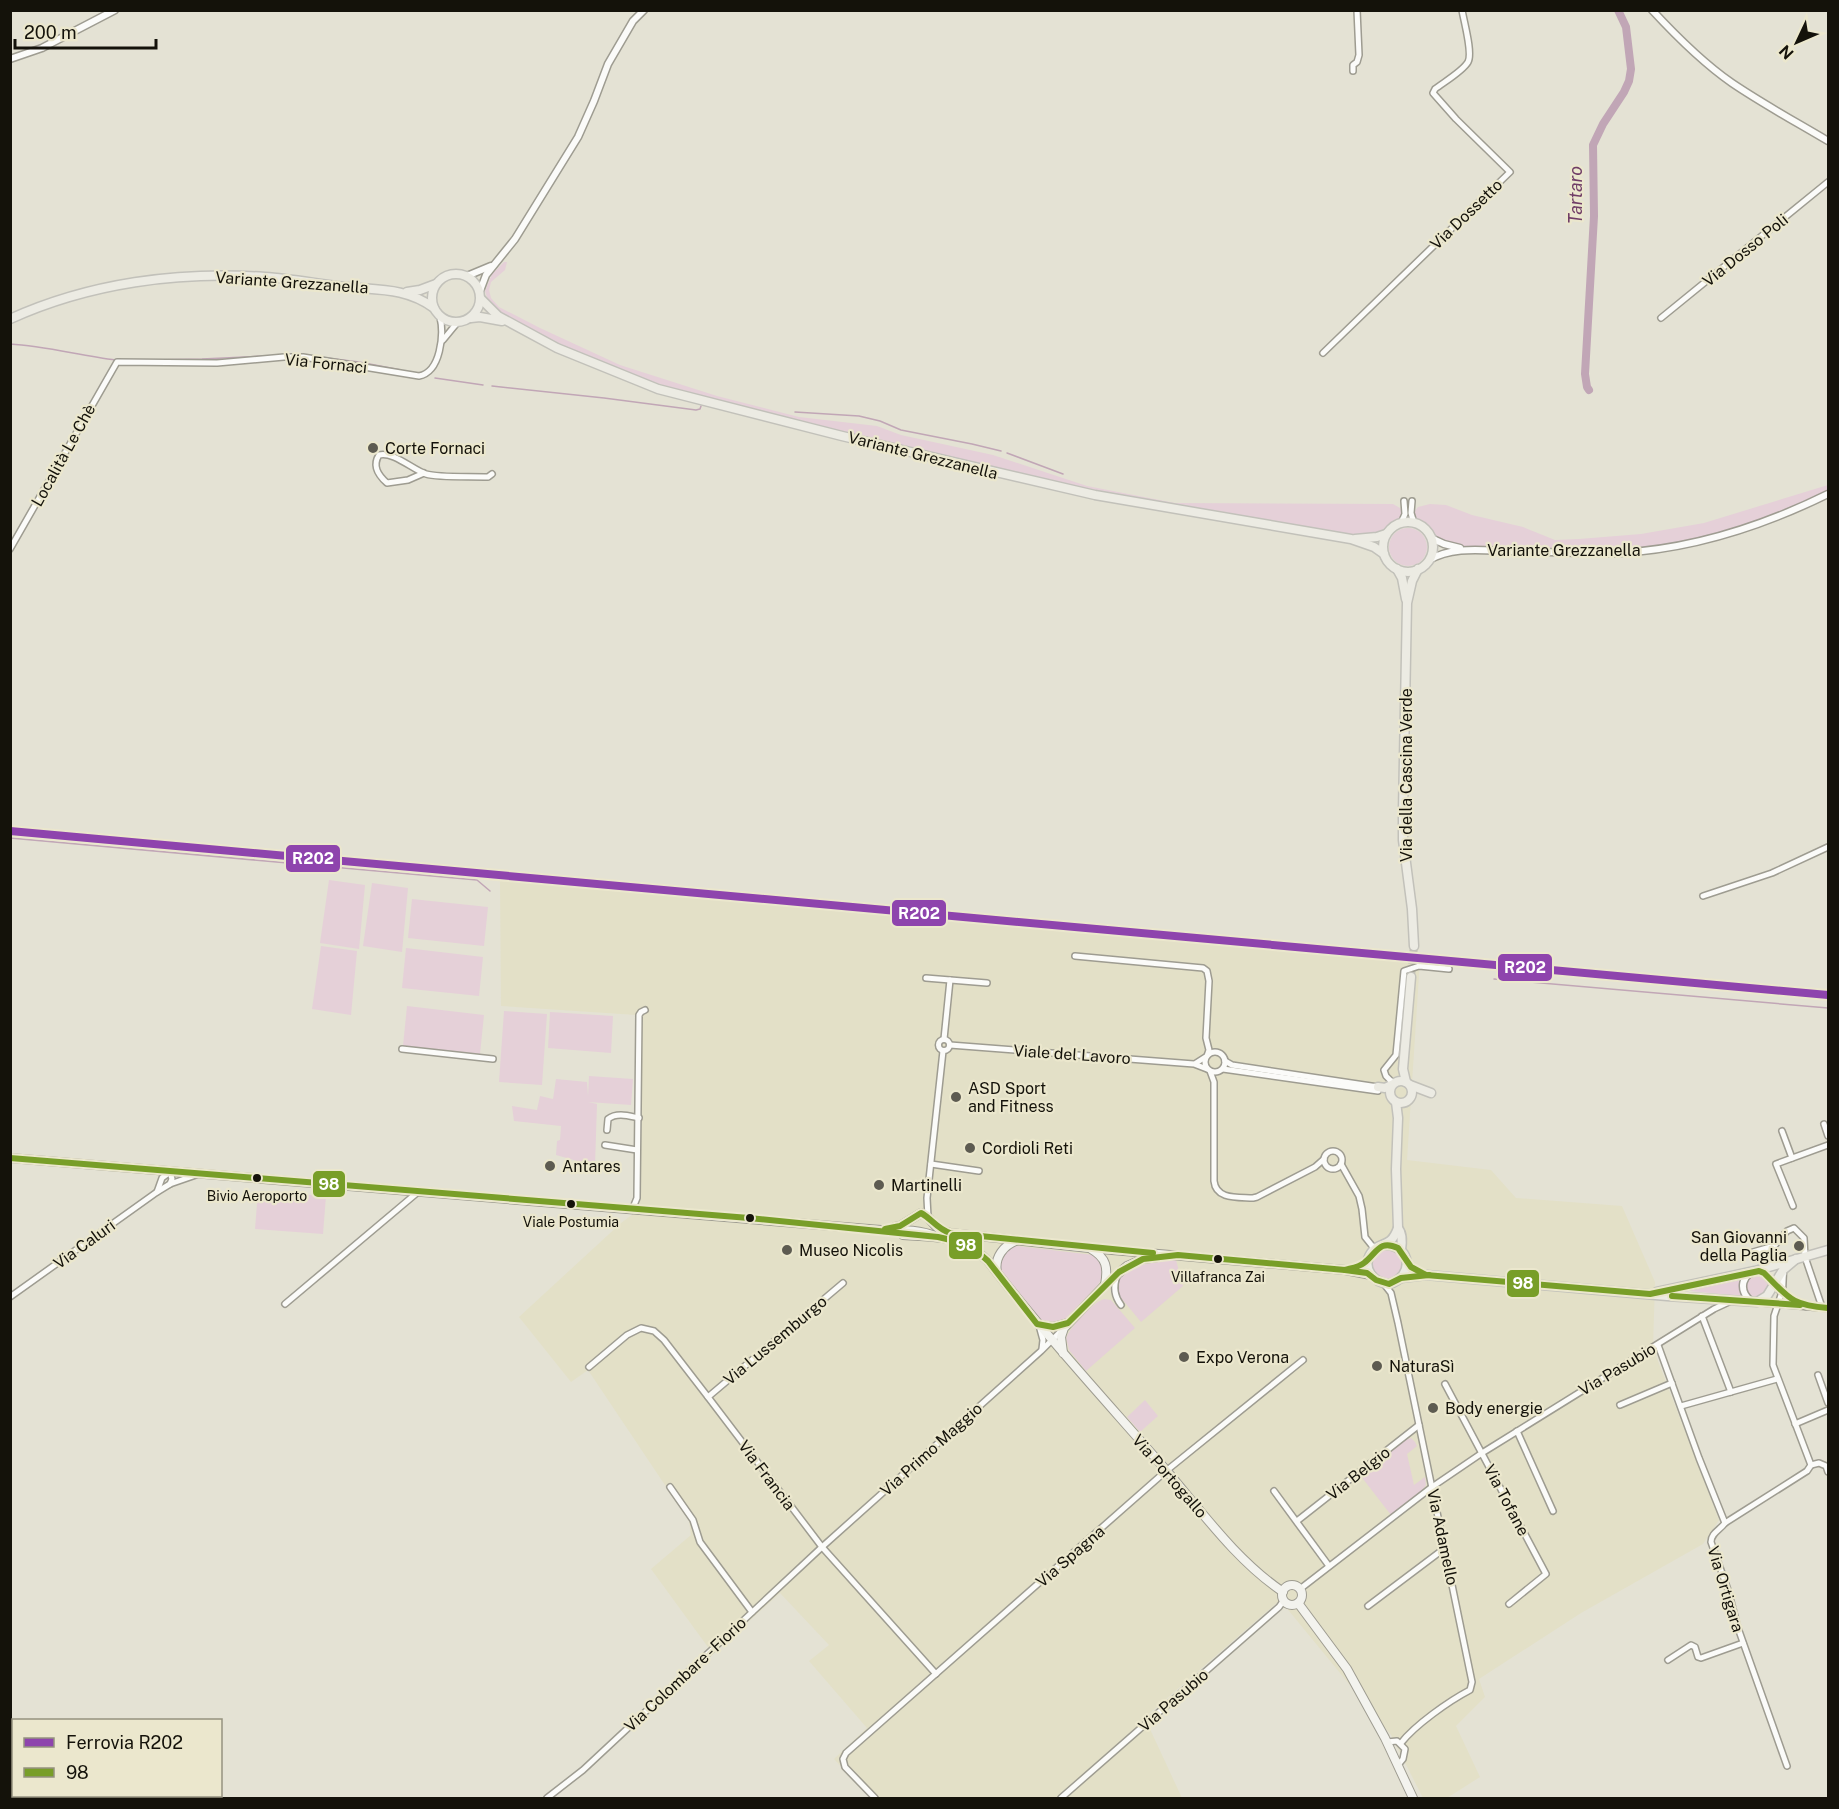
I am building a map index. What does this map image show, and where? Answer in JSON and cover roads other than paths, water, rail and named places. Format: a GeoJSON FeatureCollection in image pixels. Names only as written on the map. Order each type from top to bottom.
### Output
{"type":"FeatureCollection","features":[{"type":"Feature","properties":{"kind":"main road","name":"Variante Grezzanella"},"geometry":{"type":"LineString","coordinates":[[400,292],[420,290],[452,274],[467,276],[474,281],[480,295],[498,316],[508,323],[557,348],[658,389],[782,421],[1095,495],[1351,539],[1374,547],[1384,554],[1389,563],[1397,569]]}},
{"type":"Feature","properties":{"kind":"main road","name":"Variante Grezzanella"},"geometry":{"type":"LineString","coordinates":[[10,319],[35,308],[100,288],[177,277],[223,275],[267,277],[400,292],[422,299],[434,308],[440,317]]}},
{"type":"Feature","properties":{"kind":"main road"},"geometry":{"type":"LineString","coordinates":[[434,308],[432,297],[436,284]]}},
{"type":"Feature","properties":{"kind":"main road"},"geometry":{"type":"LineString","coordinates":[[471,318],[479,308],[480,295]]}},
{"type":"Feature","properties":{"kind":"main road"},"geometry":{"type":"LineString","coordinates":[[440,317],[457,323]]}},
{"type":"Feature","properties":{"kind":"main road","name":"Variante Grezzanella"},"geometry":{"type":"LineString","coordinates":[[457,323],[471,318],[494,319],[508,323]]}},
{"type":"Feature","properties":{"kind":"main road","name":"Variante Grezzanella"},"geometry":{"type":"LineString","coordinates":[[1351,539],[1377,537],[1386,534],[1401,523]]}},
{"type":"Feature","properties":{"kind":"main road"},"geometry":{"type":"LineString","coordinates":[[1401,523],[1414,523]]}},
{"type":"Feature","properties":{"kind":"main road","name":"Variante Grezzanella"},"geometry":{"type":"LineString","coordinates":[[1414,523],[1422,527],[1431,538]]}},
{"type":"Feature","properties":{"kind":"main road"},"geometry":{"type":"LineString","coordinates":[[1384,554],[1386,534]]}},
{"type":"Feature","properties":{"kind":"main road"},"geometry":{"type":"LineString","coordinates":[[1429,560],[1432,549],[1431,538]]}},
{"type":"Feature","properties":{"kind":"main road","name":"Variante Grezzanella"},"geometry":{"type":"LineString","coordinates":[[1418,569],[1429,560]]}},
{"type":"Feature","properties":{"kind":"main road"},"geometry":{"type":"LineString","coordinates":[[1397,569],[1408,572],[1418,569]]}},
{"type":"Feature","properties":{"kind":"main road"},"geometry":{"type":"LineString","coordinates":[[1397,569],[1402,578],[1407,603]]}},
{"type":"Feature","properties":{"kind":"main road"},"geometry":{"type":"LineString","coordinates":[[1407,603],[1412,581],[1418,569]]}},
{"type":"Feature","properties":{"kind":"main road","name":"Via della Cascina Verde"},"geometry":{"type":"LineString","coordinates":[[1407,603],[1403,840],[1412,909],[1414,946]]}},
{"type":"Feature","properties":{"kind":"main road"},"geometry":{"type":"LineString","coordinates":[[1345,1270],[1368,1259],[1371,1254],[1395,1238],[1398,1228],[1396,1169],[1398,1118],[1411,977]]}},
{"type":"Feature","properties":{"kind":"main road"},"geometry":{"type":"LineString","coordinates":[[1400,1083],[1412,1089],[1400,1100]]}},
{"type":"Feature","properties":{"kind":"main road"},"geometry":{"type":"LineString","coordinates":[[1400,1083],[1431,1093],[1400,1100],[1378,1089],[1400,1083]]}},
{"type":"Feature","properties":{"kind":"main road"},"geometry":{"type":"LineString","coordinates":[[10,1158],[881,1230],[920,1231],[938,1237]]}},
{"type":"Feature","properties":{"kind":"main road"},"geometry":{"type":"LineString","coordinates":[[881,1230],[900,1226],[924,1214],[938,1229],[950,1233],[1089,1248],[1345,1270],[1371,1275],[1389,1284],[1401,1279],[1426,1275],[1650,1293],[1697,1298],[1716,1303],[1734,1300],[1754,1301],[1767,1296],[1783,1270],[1800,1258]]}},
{"type":"Feature","properties":{"kind":"main road"},"geometry":{"type":"LineString","coordinates":[[916,1216],[913,1226],[920,1231]]}},
{"type":"Feature","properties":{"kind":"main road"},"geometry":{"type":"LineString","coordinates":[[920,1231],[930,1226],[929,1219]]}},
{"type":"Feature","properties":{"kind":"main road"},"geometry":{"type":"LineString","coordinates":[[1398,1228],[1401,1232],[1401,1250],[1407,1262],[1414,1270],[1426,1275]]}},
{"type":"Feature","properties":{"kind":"main road"},"geometry":{"type":"LineString","coordinates":[[881,1230],[938,1237],[969,1245],[988,1261],[1037,1324],[1053,1327],[1066,1325]]}},
{"type":"Feature","properties":{"kind":"main road"},"geometry":{"type":"LineString","coordinates":[[998,1275],[996,1263],[1000,1253],[1007,1246],[1020,1240]]}},
{"type":"Feature","properties":{"kind":"main road"},"geometry":{"type":"LineString","coordinates":[[1382,1246],[1396,1247],[1401,1250]]}},
{"type":"Feature","properties":{"kind":"main road"},"geometry":{"type":"LineString","coordinates":[[1089,1248],[1102,1256],[1106,1264],[1108,1271],[1105,1285]]}},
{"type":"Feature","properties":{"kind":"main road"},"geometry":{"type":"LineString","coordinates":[[1650,1293],[1755,1271],[1828,1250]]}},
{"type":"Feature","properties":{"kind":"main road"},"geometry":{"type":"LineString","coordinates":[[1105,1285],[1135,1262],[1178,1255]]}},
{"type":"Feature","properties":{"kind":"main road"},"geometry":{"type":"LineString","coordinates":[[1368,1259],[1371,1275]]}},
{"type":"Feature","properties":{"kind":"main road"},"geometry":{"type":"LineString","coordinates":[[1401,1279],[1405,1274],[1407,1262]]}},
{"type":"Feature","properties":{"kind":"main road","name":"Via Primo Maggio"},"geometry":{"type":"LineString","coordinates":[[1066,1325],[1105,1285]]}},
{"type":"Feature","properties":{"kind":"main road"},"geometry":{"type":"LineString","coordinates":[[1692,1285],[1688,1293],[1697,1298]]}},
{"type":"Feature","properties":{"kind":"main road","name":"Via Portogallo"},"geometry":{"type":"LineString","coordinates":[[1037,1324],[1232,1548],[1264,1578],[1283,1592]]}},
{"type":"Feature","properties":{"kind":"main road"},"geometry":{"type":"LineString","coordinates":[[1063,1354],[1061,1337],[1066,1325]]}},
{"type":"Feature","properties":{"kind":"main road"},"geometry":{"type":"LineString","coordinates":[[1292,1585],[1300,1589],[1302,1598],[1298,1603],[1289,1604],[1284,1600],[1283,1592],[1287,1587],[1292,1585]]}},
{"type":"Feature","properties":{"kind":"main road"},"geometry":{"type":"LineString","coordinates":[[1298,1603],[1347,1669],[1387,1742],[1413,1798]]}},
{"type":"Feature","properties":{"kind":"street"},"geometry":{"type":"LineString","coordinates":[[10,59],[42,48],[115,10]]}},
{"type":"Feature","properties":{"kind":"street"},"geometry":{"type":"LineString","coordinates":[[480,295],[486,275],[515,239],[578,137],[608,64],[633,21],[644,10]]}},
{"type":"Feature","properties":{"kind":"street"},"geometry":{"type":"LineString","coordinates":[[1353,71],[1353,65],[1357,62],[1359,55],[1358,10]]}},
{"type":"Feature","properties":{"kind":"street","name":"Via Dossetto"},"geometry":{"type":"LineString","coordinates":[[1323,353],[1510,172],[1433,93],[1469,61],[1462,10]]}},
{"type":"Feature","properties":{"kind":"street"},"geometry":{"type":"LineString","coordinates":[[1652,10],[1671,31],[1731,82],[1828,141]]}},
{"type":"Feature","properties":{"kind":"street","name":"Via Dosso Poli"},"geometry":{"type":"LineString","coordinates":[[1661,318],[1828,182]]}},
{"type":"Feature","properties":{"kind":"street"},"geometry":{"type":"LineString","coordinates":[[467,276],[494,264]]}},
{"type":"Feature","properties":{"kind":"street","name":"Via Fornaci"},"geometry":{"type":"LineString","coordinates":[[440,317],[442,342]]}},
{"type":"Feature","properties":{"kind":"street","name":"Via Fornaci"},"geometry":{"type":"LineString","coordinates":[[117,362],[206,363],[303,357],[419,376],[425,375],[431,369],[442,342],[457,323]]}},
{"type":"Feature","properties":{"kind":"street","name":"Località Le Chè"},"geometry":{"type":"LineString","coordinates":[[10,549],[117,362]]}},
{"type":"Feature","properties":{"kind":"street"},"geometry":{"type":"LineString","coordinates":[[424,473],[408,480],[387,483],[376,469],[376,460],[379,455],[386,454],[429,475],[488,477],[492,474]]}},
{"type":"Feature","properties":{"kind":"street","name":"Variante Grezzanella"},"geometry":{"type":"LineString","coordinates":[[1429,560],[1444,553],[1469,550],[1589,553],[1652,550],[1740,530],[1770,520],[1828,494]]}},
{"type":"Feature","properties":{"kind":"street"},"geometry":{"type":"LineString","coordinates":[[1401,523],[1405,514],[1404,501]]}},
{"type":"Feature","properties":{"kind":"street"},"geometry":{"type":"LineString","coordinates":[[1412,501],[1411,513],[1414,523]]}},
{"type":"Feature","properties":{"kind":"street","name":"Variante Grezzanella"},"geometry":{"type":"LineString","coordinates":[[1431,538],[1444,544],[1469,550]]}},
{"type":"Feature","properties":{"kind":"street"},"geometry":{"type":"LineString","coordinates":[[1703,896],[1772,873],[1828,847]]}},
{"type":"Feature","properties":{"kind":"street"},"geometry":{"type":"LineString","coordinates":[[1075,956],[1203,968],[1208,971],[1206,1038],[1209,1050],[1205,1062],[1214,1082],[1214,1181],[1218,1193],[1253,1198],[1315,1167],[1328,1152],[1336,1151],[1341,1155],[1339,1166]]}},
{"type":"Feature","properties":{"kind":"street"},"geometry":{"type":"LineString","coordinates":[[1400,1083],[1386,1076],[1384,1070],[1396,1055],[1404,971],[1419,966],[1449,969]]}},
{"type":"Feature","properties":{"kind":"street"},"geometry":{"type":"LineString","coordinates":[[926,978],[987,983]]}},
{"type":"Feature","properties":{"kind":"street"},"geometry":{"type":"LineString","coordinates":[[944,1039],[950,980]]}},
{"type":"Feature","properties":{"kind":"street"},"geometry":{"type":"LineString","coordinates":[[632,1210],[637,1198],[639,1015],[645,1010]]}},
{"type":"Feature","properties":{"kind":"street"},"geometry":{"type":"LineString","coordinates":[[943,1051],[950,1045],[944,1039]]}},
{"type":"Feature","properties":{"kind":"street"},"geometry":{"type":"LineString","coordinates":[[929,1219],[927,1198],[943,1051],[938,1044],[944,1039]]}},
{"type":"Feature","properties":{"kind":"street"},"geometry":{"type":"LineString","coordinates":[[1207,1043],[1232,1065],[1378,1089]]}},
{"type":"Feature","properties":{"kind":"street","name":"Viale del Lavoro"},"geometry":{"type":"LineString","coordinates":[[950,1045],[1194,1064],[1209,1070]]}},
{"type":"Feature","properties":{"kind":"street"},"geometry":{"type":"LineString","coordinates":[[402,1049],[493,1059]]}},
{"type":"Feature","properties":{"kind":"street"},"geometry":{"type":"LineString","coordinates":[[1194,1064],[1216,1052]]}},
{"type":"Feature","properties":{"kind":"street"},"geometry":{"type":"LineString","coordinates":[[1214,1082],[1225,1061]]}},
{"type":"Feature","properties":{"kind":"street"},"geometry":{"type":"LineString","coordinates":[[1209,1070],[1378,1089]]}},
{"type":"Feature","properties":{"kind":"street"},"geometry":{"type":"LineString","coordinates":[[607,1130],[608,1119],[613,1116],[639,1118]]}},
{"type":"Feature","properties":{"kind":"street"},"geometry":{"type":"LineString","coordinates":[[1824,1124],[1828,1136]]}},
{"type":"Feature","properties":{"kind":"street"},"geometry":{"type":"LineString","coordinates":[[1782,1131],[1792,1158]]}},
{"type":"Feature","properties":{"kind":"street"},"geometry":{"type":"LineString","coordinates":[[605,1145],[638,1150]]}},
{"type":"Feature","properties":{"kind":"street"},"geometry":{"type":"LineString","coordinates":[[1793,1206],[1776,1164],[1828,1145]]}},
{"type":"Feature","properties":{"kind":"street"},"geometry":{"type":"LineString","coordinates":[[1324,1159],[1328,1166]]}},
{"type":"Feature","properties":{"kind":"street"},"geometry":{"type":"LineString","coordinates":[[932,1164],[979,1171]]}},
{"type":"Feature","properties":{"kind":"street"},"geometry":{"type":"LineString","coordinates":[[1315,1167],[1339,1166]]}},
{"type":"Feature","properties":{"kind":"street"},"geometry":{"type":"LineString","coordinates":[[1339,1166],[1359,1196],[1365,1237],[1373,1247],[1382,1246]]}},
{"type":"Feature","properties":{"kind":"street"},"geometry":{"type":"LineString","coordinates":[[146,1170],[156,1175],[159,1184]]}},
{"type":"Feature","properties":{"kind":"street"},"geometry":{"type":"LineString","coordinates":[[157,1192],[162,1178],[170,1172],[172,1179],[170,1184]]}},
{"type":"Feature","properties":{"kind":"street","name":"Via Caluri"},"geometry":{"type":"LineString","coordinates":[[10,1297],[157,1192],[170,1184],[199,1174]]}},
{"type":"Feature","properties":{"kind":"street"},"geometry":{"type":"LineString","coordinates":[[285,1304],[418,1192]]}},
{"type":"Feature","properties":{"kind":"street"},"geometry":{"type":"LineString","coordinates":[[916,1216],[927,1198]]}},
{"type":"Feature","properties":{"kind":"street"},"geometry":{"type":"LineString","coordinates":[[1753,1252],[1774,1246],[1787,1231],[1794,1228],[1804,1238],[1800,1258],[1825,1307]]}},
{"type":"Feature","properties":{"kind":"street"},"geometry":{"type":"LineString","coordinates":[[1783,1270],[1782,1292],[1774,1312],[1773,1365],[1811,1465]]}},
{"type":"Feature","properties":{"kind":"street"},"geometry":{"type":"LineString","coordinates":[[1806,1306],[1791,1300],[1762,1272],[1755,1271],[1747,1276],[1742,1285],[1745,1295],[1754,1301],[1806,1306],[1825,1307]]}},
{"type":"Feature","properties":{"kind":"street"},"geometry":{"type":"LineString","coordinates":[[1119,1272],[1114,1287],[1121,1305]]}},
{"type":"Feature","properties":{"kind":"street"},"geometry":{"type":"LineString","coordinates":[[1393,1299],[1395,1287],[1401,1279]]}},
{"type":"Feature","properties":{"kind":"street","name":"Via Lussemburgo"},"geometry":{"type":"LineString","coordinates":[[708,1397],[843,1283]]}},
{"type":"Feature","properties":{"kind":"street","name":"Via Adamello"},"geometry":{"type":"LineString","coordinates":[[1383,1283],[1393,1299],[1472,1682],[1470,1690],[1445,1705],[1401,1743]]}},
{"type":"Feature","properties":{"kind":"street","name":"Via Pasubio"},"geometry":{"type":"LineString","coordinates":[[1300,1589],[1432,1487],[1630,1360],[1658,1345],[1702,1316],[1716,1303]]}},
{"type":"Feature","properties":{"kind":"street"},"geometry":{"type":"LineString","coordinates":[[1702,1316],[1731,1392]]}},
{"type":"Feature","properties":{"kind":"street"},"geometry":{"type":"LineString","coordinates":[[1037,1324],[1042,1335],[1041,1351],[1054,1349],[1063,1354]]}},
{"type":"Feature","properties":{"kind":"street","name":"Via Primo Maggio"},"geometry":{"type":"LineString","coordinates":[[822,1547],[1052,1341],[1066,1325]]}},
{"type":"Feature","properties":{"kind":"street","name":"Via Francia"},"geometry":{"type":"LineString","coordinates":[[589,1367],[627,1335],[641,1328],[654,1331],[708,1397],[822,1547],[936,1674]]}},
{"type":"Feature","properties":{"kind":"street","name":"Via Ortigara"},"geometry":{"type":"LineString","coordinates":[[1658,1345],[1725,1523],[1711,1537],[1711,1542],[1743,1643],[1787,1766]]}},
{"type":"Feature","properties":{"kind":"street","name":"Via Spagna"},"geometry":{"type":"LineString","coordinates":[[875,1798],[845,1767],[843,1759],[846,1753],[1166,1471],[1303,1360]]}},
{"type":"Feature","properties":{"kind":"street"},"geometry":{"type":"LineString","coordinates":[[1818,1375],[1828,1403]]}},
{"type":"Feature","properties":{"kind":"street"},"geometry":{"type":"LineString","coordinates":[[1681,1406],[1777,1379]]}},
{"type":"Feature","properties":{"kind":"street"},"geometry":{"type":"LineString","coordinates":[[1620,1406],[1672,1383]]}},
{"type":"Feature","properties":{"kind":"street","name":"Via Tofane"},"geometry":{"type":"LineString","coordinates":[[1445,1384],[1546,1574],[1509,1604]]}},
{"type":"Feature","properties":{"kind":"street"},"geometry":{"type":"LineString","coordinates":[[1795,1424],[1828,1410]]}},
{"type":"Feature","properties":{"kind":"street","name":"Via Belgio"},"geometry":{"type":"LineString","coordinates":[[1297,1521],[1419,1425]]}},
{"type":"Feature","properties":{"kind":"street"},"geometry":{"type":"LineString","coordinates":[[1517,1431],[1552,1511]]}},
{"type":"Feature","properties":{"kind":"street"},"geometry":{"type":"LineString","coordinates":[[1725,1523],[1807,1471],[1811,1465],[1819,1463],[1826,1466],[1828,1472]]}},
{"type":"Feature","properties":{"kind":"street"},"geometry":{"type":"LineString","coordinates":[[670,1487],[693,1520],[700,1542],[752,1612]]}},
{"type":"Feature","properties":{"kind":"street"},"geometry":{"type":"LineString","coordinates":[[1274,1491],[1329,1566]]}},
{"type":"Feature","properties":{"kind":"street","name":"Via Colombare - Fiorio"},"geometry":{"type":"LineString","coordinates":[[547,1798],[583,1770],[822,1547]]}},
{"type":"Feature","properties":{"kind":"street"},"geometry":{"type":"LineString","coordinates":[[1368,1606],[1445,1548]]}},
{"type":"Feature","properties":{"kind":"street","name":"Via Pasubio"},"geometry":{"type":"LineString","coordinates":[[1061,1798],[1279,1607],[1284,1600]]}},
{"type":"Feature","properties":{"kind":"street"},"geometry":{"type":"LineString","coordinates":[[1668,1660],[1691,1645],[1695,1647],[1698,1657],[1701,1658],[1743,1643]]}},
{"type":"Feature","properties":{"kind":"street"},"geometry":{"type":"LineString","coordinates":[[1387,1742],[1397,1741],[1405,1749],[1398,1766]]}},
{"type":"Feature","properties":{"kind":"waterway","name":"Tartaro"},"geometry":{"type":"LineString","coordinates":[[1589,390],[1585,374],[1594,216],[1593,145],[1603,124],[1624,92],[1631,69],[1626,27],[1618,10]]}},
{"type":"Feature","properties":{"kind":"waterway"},"geometry":{"type":"LineString","coordinates":[[10,344],[116,360]]}},
{"type":"Feature","properties":{"kind":"waterway"},"geometry":{"type":"LineString","coordinates":[[151,360],[264,356]]}},
{"type":"Feature","properties":{"kind":"waterway"},"geometry":{"type":"LineString","coordinates":[[311,356],[401,370]]}},
{"type":"Feature","properties":{"kind":"waterway"},"geometry":{"type":"LineString","coordinates":[[435,378],[483,385]]}},
{"type":"Feature","properties":{"kind":"waterway"},"geometry":{"type":"LineString","coordinates":[[492,386],[696,410],[701,406]]}},
{"type":"Feature","properties":{"kind":"waterway"},"geometry":{"type":"LineString","coordinates":[[795,412],[859,416],[880,421],[901,430],[1001,451]]}},
{"type":"Feature","properties":{"kind":"waterway"},"geometry":{"type":"LineString","coordinates":[[1007,453],[1063,474]]}},
{"type":"Feature","properties":{"kind":"waterway"},"geometry":{"type":"LineString","coordinates":[[10,838],[477,880],[490,891]]}},
{"type":"Feature","properties":{"kind":"waterway"},"geometry":{"type":"LineString","coordinates":[[1494,979],[1828,1008]]}},
{"type":"Feature","properties":{"kind":"tunnel"},"geometry":{"type":"LineString","coordinates":[[1411,976],[1414,946]]}},
{"type":"Feature","properties":{"kind":"rail line","name":"R202"},"geometry":{"type":"LineString","coordinates":[[10,831],[1828,995]]}},
{"type":"Feature","properties":{"kind":"place","name":"Corte Fornaci"},"geometry":{"type":"Point","coordinates":[373,448]}},
{"type":"Feature","properties":{"kind":"place","name":"ASD Sport and Fitness"},"geometry":{"type":"Point","coordinates":[956,1097]}},
{"type":"Feature","properties":{"kind":"place","name":"Cordioli Reti"},"geometry":{"type":"Point","coordinates":[970,1148]}},
{"type":"Feature","properties":{"kind":"place","name":"Antares"},"geometry":{"type":"Point","coordinates":[550,1166]}},
{"type":"Feature","properties":{"kind":"place","name":"Bivio Aeroporto"},"geometry":{"type":"Point","coordinates":[257,1178]}},
{"type":"Feature","properties":{"kind":"place","name":"Martinelli"},"geometry":{"type":"Point","coordinates":[879,1185]}},
{"type":"Feature","properties":{"kind":"place","name":"Viale Postumia"},"geometry":{"type":"Point","coordinates":[571,1204]}},
{"type":"Feature","properties":{"kind":"place","name":"San Giovanni della Paglia"},"geometry":{"type":"Point","coordinates":[1799,1246]}},
{"type":"Feature","properties":{"kind":"place","name":"Museo Nicolis"},"geometry":{"type":"Point","coordinates":[787,1250]}},
{"type":"Feature","properties":{"kind":"place","name":"Villafranca Zai"},"geometry":{"type":"Point","coordinates":[1218,1259]}},
{"type":"Feature","properties":{"kind":"place","name":"Expo Verona"},"geometry":{"type":"Point","coordinates":[1184,1357]}},
{"type":"Feature","properties":{"kind":"place","name":"NaturaSì"},"geometry":{"type":"Point","coordinates":[1377,1366]}},
{"type":"Feature","properties":{"kind":"place","name":"Body energie"},"geometry":{"type":"Point","coordinates":[1433,1408]}}]}
